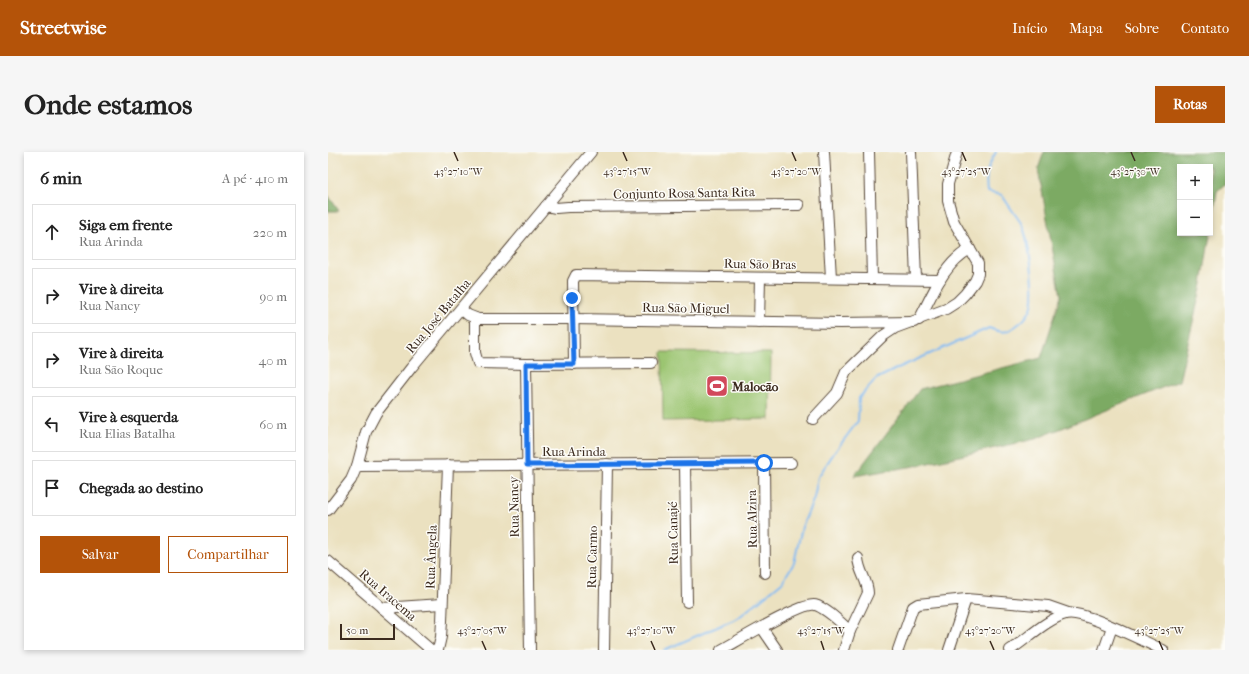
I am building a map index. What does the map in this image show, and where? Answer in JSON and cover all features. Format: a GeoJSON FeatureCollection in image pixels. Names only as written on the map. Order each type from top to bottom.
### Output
{"type":"FeatureCollection","features":[{"type":"Feature","properties":{"kind":"street","name":"Rua José Batalha"},"geometry":{"type":"LineString","coordinates":[[328,510],[346,488],[356,466],[366,432],[373,418],[411,368],[591,152]]}},
{"type":"Feature","properties":{"kind":"street"},"geometry":{"type":"LineString","coordinates":[[824,152],[831,278]]}},
{"type":"Feature","properties":{"kind":"street"},"geometry":{"type":"LineString","coordinates":[[869,152],[872,279]]}},
{"type":"Feature","properties":{"kind":"street"},"geometry":{"type":"LineString","coordinates":[[911,152],[916,279]]}},
{"type":"Feature","properties":{"kind":"street"},"geometry":{"type":"LineString","coordinates":[[812,418],[837,393],[840,388],[843,375],[856,360],[889,332],[946,309],[966,294],[975,281],[978,274],[978,263],[954,222],[948,201],[948,184],[957,152]]}},
{"type":"Feature","properties":{"kind":"street"},"geometry":{"type":"LineString","coordinates":[[558,190],[568,207]]}},
{"type":"Feature","properties":{"kind":"street","name":"Conjunto Rosa Santa Rita"},"geometry":{"type":"LineString","coordinates":[[546,206],[556,208],[799,205]]}},
{"type":"Feature","properties":{"kind":"street"},"geometry":{"type":"LineString","coordinates":[[916,321],[940,280],[956,258],[970,249]]}},
{"type":"Feature","properties":{"kind":"street","name":"Rua São Bras"},"geometry":{"type":"LineString","coordinates":[[573,319],[573,281],[576,275],[580,274],[940,280]]}},
{"type":"Feature","properties":{"kind":"street"},"geometry":{"type":"LineString","coordinates":[[759,322],[760,278]]}},
{"type":"Feature","properties":{"kind":"street"},"geometry":{"type":"LineString","coordinates":[[461,309],[468,315],[475,318],[475,353],[478,363],[651,363]]}},
{"type":"Feature","properties":{"kind":"street","name":"Rua São Miguel"},"geometry":{"type":"LineString","coordinates":[[475,318],[759,322],[916,321]]}},
{"type":"Feature","properties":{"kind":"street"},"geometry":{"type":"LineString","coordinates":[[573,319],[574,364]]}},
{"type":"Feature","properties":{"kind":"street","name":"Rua Nancy"},"geometry":{"type":"LineString","coordinates":[[526,364],[530,650]]}},
{"type":"Feature","properties":{"kind":"street","name":"Rua Alzira"},"geometry":{"type":"LineString","coordinates":[[764,463],[765,573]]}},
{"type":"Feature","properties":{"kind":"street","name":"Rua Arinda"},"geometry":{"type":"LineString","coordinates":[[356,466],[791,463]]}},
{"type":"Feature","properties":{"kind":"street","name":"Rua Carmo"},"geometry":{"type":"LineString","coordinates":[[604,650],[607,464]]}},
{"type":"Feature","properties":{"kind":"street","name":"Rua Canajé"},"geometry":{"type":"LineString","coordinates":[[685,464],[687,602]]}},
{"type":"Feature","properties":{"kind":"street","name":"Rua Ângela"},"geometry":{"type":"LineString","coordinates":[[438,650],[442,629],[448,465]]}},
{"type":"Feature","properties":{"kind":"street"},"geometry":{"type":"LineString","coordinates":[[844,650],[850,631],[868,593],[858,558]]}},
{"type":"Feature","properties":{"kind":"street","name":"Rua Iracema"},"geometry":{"type":"LineString","coordinates":[[328,561],[431,650]]}},
{"type":"Feature","properties":{"kind":"street"},"geometry":{"type":"LineString","coordinates":[[949,650],[966,599]]}},
{"type":"Feature","properties":{"kind":"street"},"geometry":{"type":"LineString","coordinates":[[898,650],[913,607],[918,604],[966,599],[1048,606],[1068,613],[1081,614],[1163,650]]}},
{"type":"Feature","properties":{"kind":"street"},"geometry":{"type":"LineString","coordinates":[[382,608],[442,604]]}},
{"type":"Feature","properties":{"kind":"street"},"geometry":{"type":"LineString","coordinates":[[721,650],[798,609],[812,605],[822,609],[850,631]]}},
{"type":"Feature","properties":{"kind":"street"},"geometry":{"type":"LineString","coordinates":[[1010,650],[1050,622],[1068,613]]}},
{"type":"Feature","properties":{"kind":"street"},"geometry":{"type":"LineString","coordinates":[[1104,650],[1112,627]]}},
{"type":"Feature","properties":{"kind":"street"},"geometry":{"type":"LineString","coordinates":[[762,628],[777,650]]}},
{"type":"Feature","properties":{"kind":"green space"},"geometry":{"type":"Polygon","coordinates":[[[1044,152],[1225,152],[1225,184],[1217,191],[1213,216],[1213,164],[1177,164],[1177,236],[1210,236],[1202,284],[1179,381],[1035,439],[915,466],[854,476],[920,389],[1041,358],[1061,296],[1038,169],[1044,152]]]}},
{"type":"Feature","properties":{"kind":"green space"},"geometry":{"type":"Polygon","coordinates":[[[328,195],[339,211],[328,211],[328,195]]]}},
{"type":"Feature","properties":{"kind":"green space","name":"Malocão"},"geometry":{"type":"Polygon","coordinates":[[[662,352],[771,353],[770,419],[663,421],[662,352]]]}},
{"type":"Feature","properties":{"kind":"waterway"},"geometry":{"type":"LineString","coordinates":[[664,650],[738,618],[782,582],[794,563],[802,527],[814,498],[818,477],[858,421],[859,398],[876,379],[989,328],[1005,332],[1012,329],[1024,320],[1030,311],[1033,298],[1029,251],[1021,223],[1002,195],[987,192],[987,171],[996,152]]}},
{"type":"Feature","properties":{"kind":"place","name":"Malocão"},"geometry":{"type":"Point","coordinates":[717,386]}},
{"type":"Feature","properties":{"kind":"route"},"geometry":{"type":"LineString","coordinates":[[572,298],[574,364],[526,364],[527,465],[764,463]]}}]}
